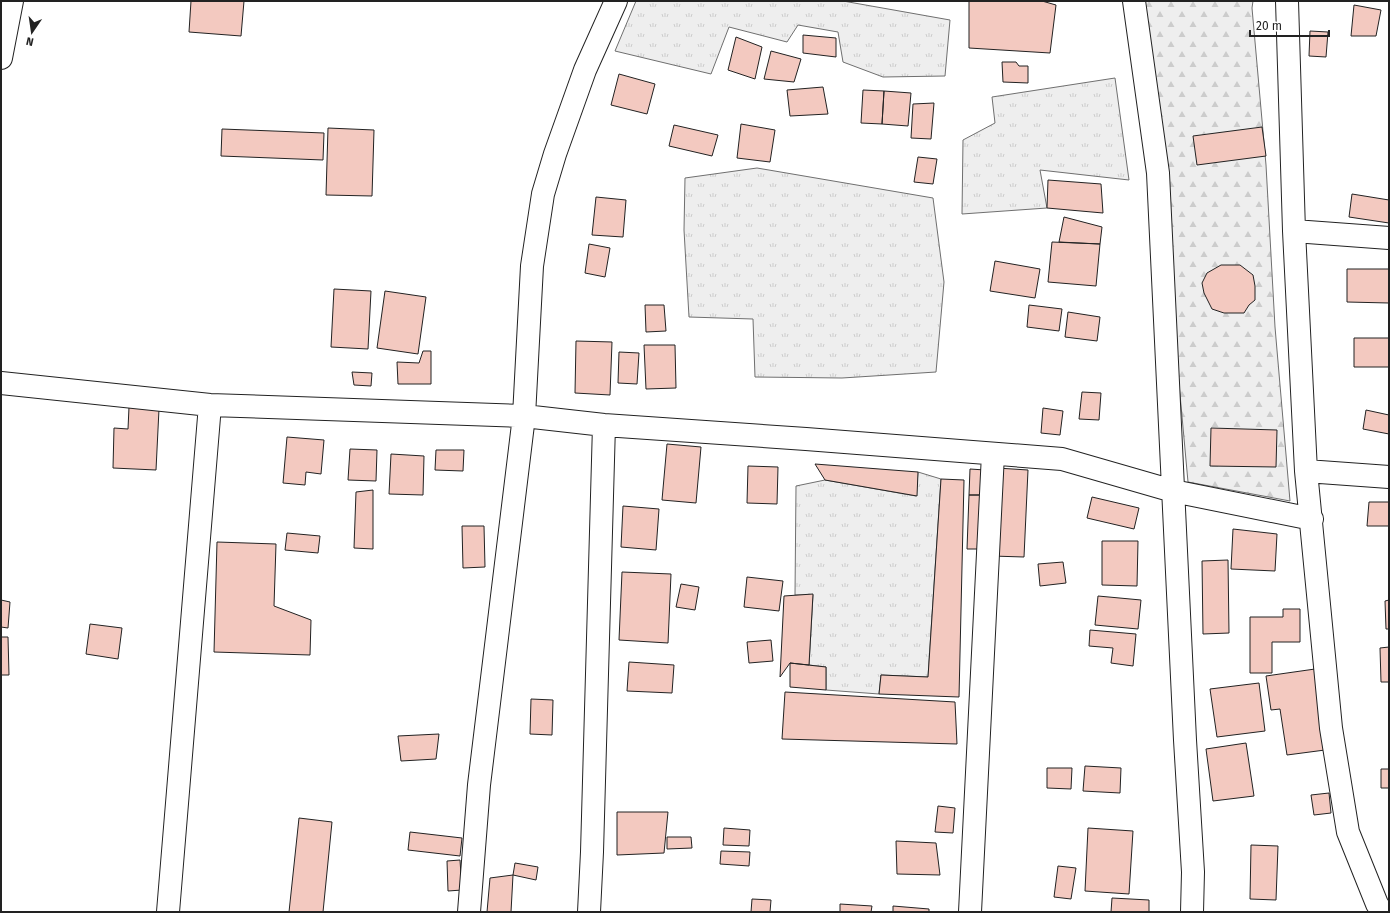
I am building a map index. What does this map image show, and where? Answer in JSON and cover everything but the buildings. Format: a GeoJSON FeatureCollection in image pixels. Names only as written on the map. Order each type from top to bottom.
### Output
{"type":"FeatureCollection","features":[{"type":"Feature","properties":{"kind":"street"},"geometry":{"type":"LineString","coordinates":[[1,58],[12,1]]}},
{"type":"Feature","properties":{"kind":"street"},"geometry":{"type":"LineString","coordinates":[[469,912],[479,785],[524,416],[532,266],[544,194],[555,154],[585,70],[616,1]]}},
{"type":"Feature","properties":{"kind":"street"},"geometry":{"type":"LineString","coordinates":[[1134,1],[1158,173],[1193,872],[1192,912]]}},
{"type":"Feature","properties":{"kind":"street"},"geometry":{"type":"LineString","coordinates":[[1287,1],[1294,231],[1306,471],[1312,519],[1331,728],[1348,832],[1377,904],[1382,912]]}},
{"type":"Feature","properties":{"kind":"street"},"geometry":{"type":"LineString","coordinates":[[1294,231],[1389,238]]}},
{"type":"Feature","properties":{"kind":"street"},"geometry":{"type":"LineString","coordinates":[[1,383],[210,405],[524,416],[604,425],[806,438],[1062,460],[1173,491],[1312,519]]}},
{"type":"Feature","properties":{"kind":"street"},"geometry":{"type":"LineString","coordinates":[[168,912],[210,405]]}},
{"type":"Feature","properties":{"kind":"street"},"geometry":{"type":"LineString","coordinates":[[589,912],[604,425]]}},
{"type":"Feature","properties":{"kind":"street"},"geometry":{"type":"LineString","coordinates":[[970,912],[993,454]]}},
{"type":"Feature","properties":{"kind":"street"},"geometry":{"type":"LineString","coordinates":[[1306,471],[1389,478]]}},
{"type":"Feature","properties":{"kind":"green space"},"geometry":{"type":"Polygon","coordinates":[[[636,1],[843,1],[950,20],[945,76],[883,77],[843,62],[838,32],[798,25],[787,42],[729,27],[711,74],[615,51],[636,1]]]}},
{"type":"Feature","properties":{"kind":"green space"},"geometry":{"type":"Polygon","coordinates":[[[1144,1],[1253,1],[1252,8],[1266,165],[1275,327],[1290,501],[1188,482],[1144,1]]]}},
{"type":"Feature","properties":{"kind":"green space"},"geometry":{"type":"Polygon","coordinates":[[[1115,78],[1129,180],[1040,170],[1047,208],[962,214],[963,140],[995,123],[992,97],[1115,78]]]}},
{"type":"Feature","properties":{"kind":"green space"},"geometry":{"type":"Polygon","coordinates":[[[757,168],[933,198],[944,282],[936,372],[842,378],[755,377],[753,319],[689,317],[684,230],[685,178],[757,168]]]}},
{"type":"Feature","properties":{"kind":"green space"},"geometry":{"type":"Polygon","coordinates":[[[918,472],[941,479],[928,677],[881,675],[879,694],[826,690],[826,667],[809,665],[813,595],[795,595],[796,486],[825,480],[916,496],[918,472]]]}}]}
